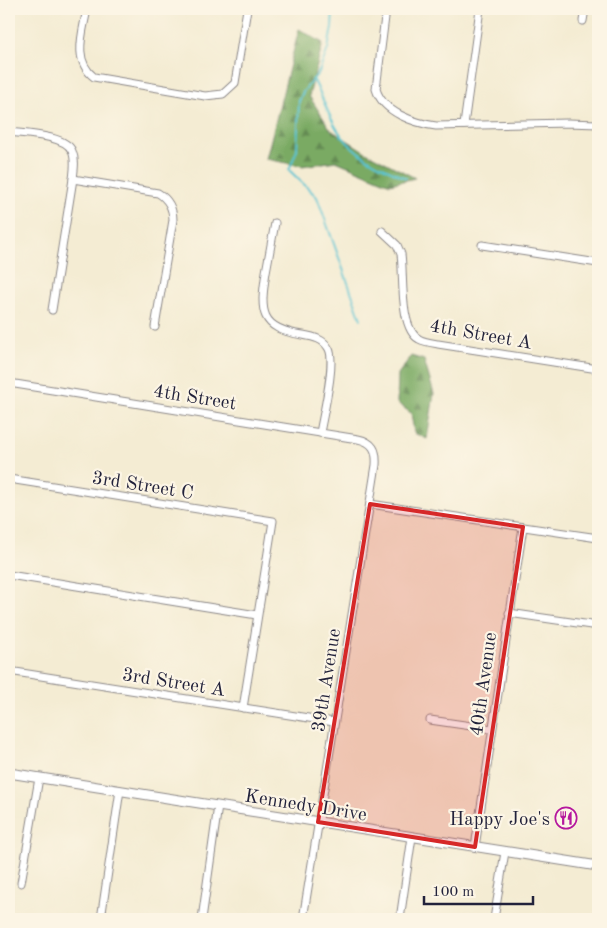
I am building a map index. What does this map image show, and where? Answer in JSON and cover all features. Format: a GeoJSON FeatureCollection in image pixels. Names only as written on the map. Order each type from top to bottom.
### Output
{"type":"FeatureCollection","features":[{"type":"Feature","properties":{"kind":"street"},"geometry":{"type":"LineString","coordinates":[[87,9],[80,51],[82,62],[87,72],[94,77],[108,81],[205,96],[224,94],[232,87],[237,78],[247,9]]}},
{"type":"Feature","properties":{"kind":"street"},"geometry":{"type":"LineString","coordinates":[[386,9],[376,82],[378,96],[394,111],[415,121],[436,126],[598,124]]}},
{"type":"Feature","properties":{"kind":"street"},"geometry":{"type":"LineString","coordinates":[[464,125],[480,9]]}},
{"type":"Feature","properties":{"kind":"street"},"geometry":{"type":"LineString","coordinates":[[584,21],[585,9]]}},
{"type":"Feature","properties":{"kind":"street"},"geometry":{"type":"LineString","coordinates":[[9,132],[57,139],[71,148],[74,159],[73,179],[52,310]]}},
{"type":"Feature","properties":{"kind":"street"},"geometry":{"type":"LineString","coordinates":[[73,179],[158,193],[167,199],[173,213],[173,220],[155,327]]}},
{"type":"Feature","properties":{"kind":"street"},"geometry":{"type":"LineString","coordinates":[[275,223],[262,303],[265,314],[272,324],[282,331],[318,338],[329,349],[331,365],[320,433]]}},
{"type":"Feature","properties":{"kind":"street","name":"4th Street A"},"geometry":{"type":"LineString","coordinates":[[382,231],[397,245],[401,254],[406,317],[410,329],[419,339],[438,344],[598,369]]}},
{"type":"Feature","properties":{"kind":"street"},"geometry":{"type":"LineString","coordinates":[[482,245],[598,263]]}},
{"type":"Feature","properties":{"kind":"street","name":"4th Street"},"geometry":{"type":"LineString","coordinates":[[9,383],[366,440],[373,446]]}},
{"type":"Feature","properties":{"kind":"street","name":"39th Avenue"},"geometry":{"type":"LineString","coordinates":[[303,919],[377,458],[373,446]]}},
{"type":"Feature","properties":{"kind":"street","name":"3rd Street C"},"geometry":{"type":"LineString","coordinates":[[9,479],[273,521],[257,615]]}},
{"type":"Feature","properties":{"kind":"street"},"geometry":{"type":"LineString","coordinates":[[370,504],[598,538]]}},
{"type":"Feature","properties":{"kind":"street","name":"40th Avenue"},"geometry":{"type":"LineString","coordinates":[[475,847],[523,527]]}},
{"type":"Feature","properties":{"kind":"street"},"geometry":{"type":"LineString","coordinates":[[9,575],[257,615],[243,708]]}},
{"type":"Feature","properties":{"kind":"street"},"geometry":{"type":"LineString","coordinates":[[509,612],[598,626]]}},
{"type":"Feature","properties":{"kind":"street","name":"3rd Street A"},"geometry":{"type":"LineString","coordinates":[[9,671],[334,722]]}},
{"type":"Feature","properties":{"kind":"street"},"geometry":{"type":"LineString","coordinates":[[430,720],[492,729]]}},
{"type":"Feature","properties":{"kind":"street","name":"Kennedy Drive"},"geometry":{"type":"LineString","coordinates":[[9,773],[598,866]]}},
{"type":"Feature","properties":{"kind":"street"},"geometry":{"type":"LineString","coordinates":[[22,883],[39,778]]}},
{"type":"Feature","properties":{"kind":"street"},"geometry":{"type":"LineString","coordinates":[[101,919],[120,790]]}},
{"type":"Feature","properties":{"kind":"street"},"geometry":{"type":"LineString","coordinates":[[202,919],[218,806]]}},
{"type":"Feature","properties":{"kind":"street"},"geometry":{"type":"LineString","coordinates":[[400,919],[412,837]]}},
{"type":"Feature","properties":{"kind":"street"},"geometry":{"type":"LineString","coordinates":[[494,919],[505,852]]}},
{"type":"Feature","properties":{"kind":"highlighted area"},"geometry":{"type":"Polygon","coordinates":[[[370,504],[523,527],[475,847],[318,822],[370,504]]]}},
{"type":"Feature","properties":{"kind":"green space"},"geometry":{"type":"Polygon","coordinates":[[[299,29],[323,43],[309,96],[331,130],[364,151],[415,178],[390,184],[336,161],[302,166],[266,159],[299,29]]]}},
{"type":"Feature","properties":{"kind":"green space"},"geometry":{"type":"Polygon","coordinates":[[[411,356],[424,360],[434,394],[427,439],[414,433],[411,413],[397,403],[398,374],[411,356]]]}},
{"type":"Feature","properties":{"kind":"waterway"},"geometry":{"type":"LineString","coordinates":[[333,9],[328,49],[319,72],[303,92],[299,101],[297,150],[289,170],[317,197],[361,319]]}},
{"type":"Feature","properties":{"kind":"waterway"},"geometry":{"type":"LineString","coordinates":[[313,79],[333,123],[350,146],[386,169],[406,178]]}},
{"type":"Feature","properties":{"kind":"place","name":"Happy Joe's"},"geometry":{"type":"Point","coordinates":[566,818]}}]}
